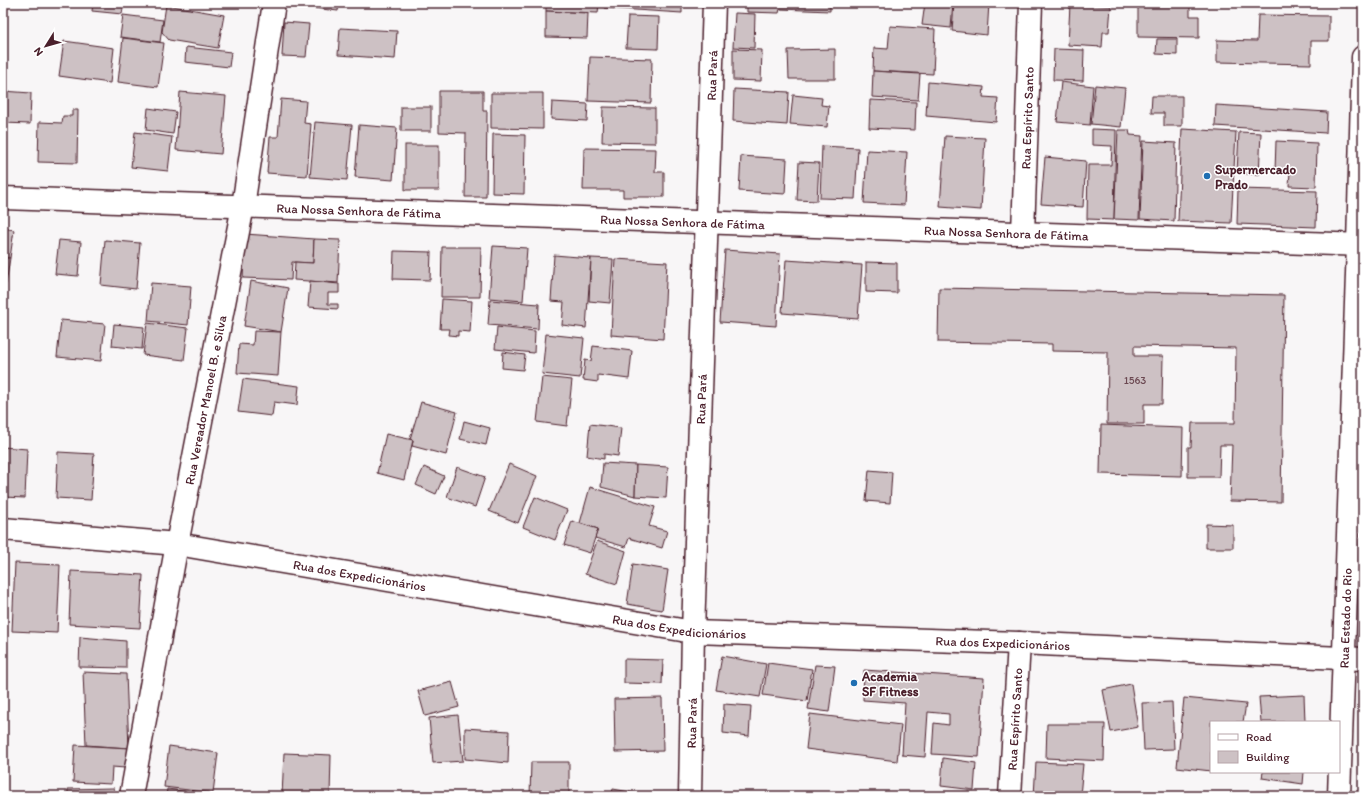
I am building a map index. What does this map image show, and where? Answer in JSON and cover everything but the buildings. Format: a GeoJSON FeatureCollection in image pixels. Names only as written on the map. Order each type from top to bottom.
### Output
{"type":"FeatureCollection","features":[{"type":"Feature","properties":{"kind":"street","name":"Rua Vereador Manoel B. e Silva"},"geometry":{"type":"LineString","coordinates":[[131,796],[176,544],[243,206],[274,3]]}},
{"type":"Feature","properties":{"kind":"street","name":"Rua Pará"},"geometry":{"type":"LineString","coordinates":[[690,796],[693,632],[714,3]]}},
{"type":"Feature","properties":{"kind":"street","name":"Rua Espírito Santo"},"geometry":{"type":"LineString","coordinates":[[1023,233],[1030,3]]}},
{"type":"Feature","properties":{"kind":"street","name":"Rua Estado do Rio"},"geometry":{"type":"LineString","coordinates":[[1339,796],[1353,659],[1363,57]]}},
{"type":"Feature","properties":{"kind":"street","name":"Rua Nossa Senhora de Fátima"},"geometry":{"type":"LineString","coordinates":[[3,198],[1361,245]]}},
{"type":"Feature","properties":{"kind":"street","name":"Rua dos Expedicionários"},"geometry":{"type":"LineString","coordinates":[[3,529],[176,544],[693,632],[1019,643],[1353,659]]}},
{"type":"Feature","properties":{"kind":"street","name":"Rua Espírito Santo"},"geometry":{"type":"LineString","coordinates":[[1010,796],[1019,643]]}},
{"type":"Feature","properties":{"kind":"place","name":"Supermercado Prado"},"geometry":{"type":"Point","coordinates":[1207,176]}},
{"type":"Feature","properties":{"kind":"place","name":"Academia SF Fitness"},"geometry":{"type":"Point","coordinates":[854,683]}}]}
